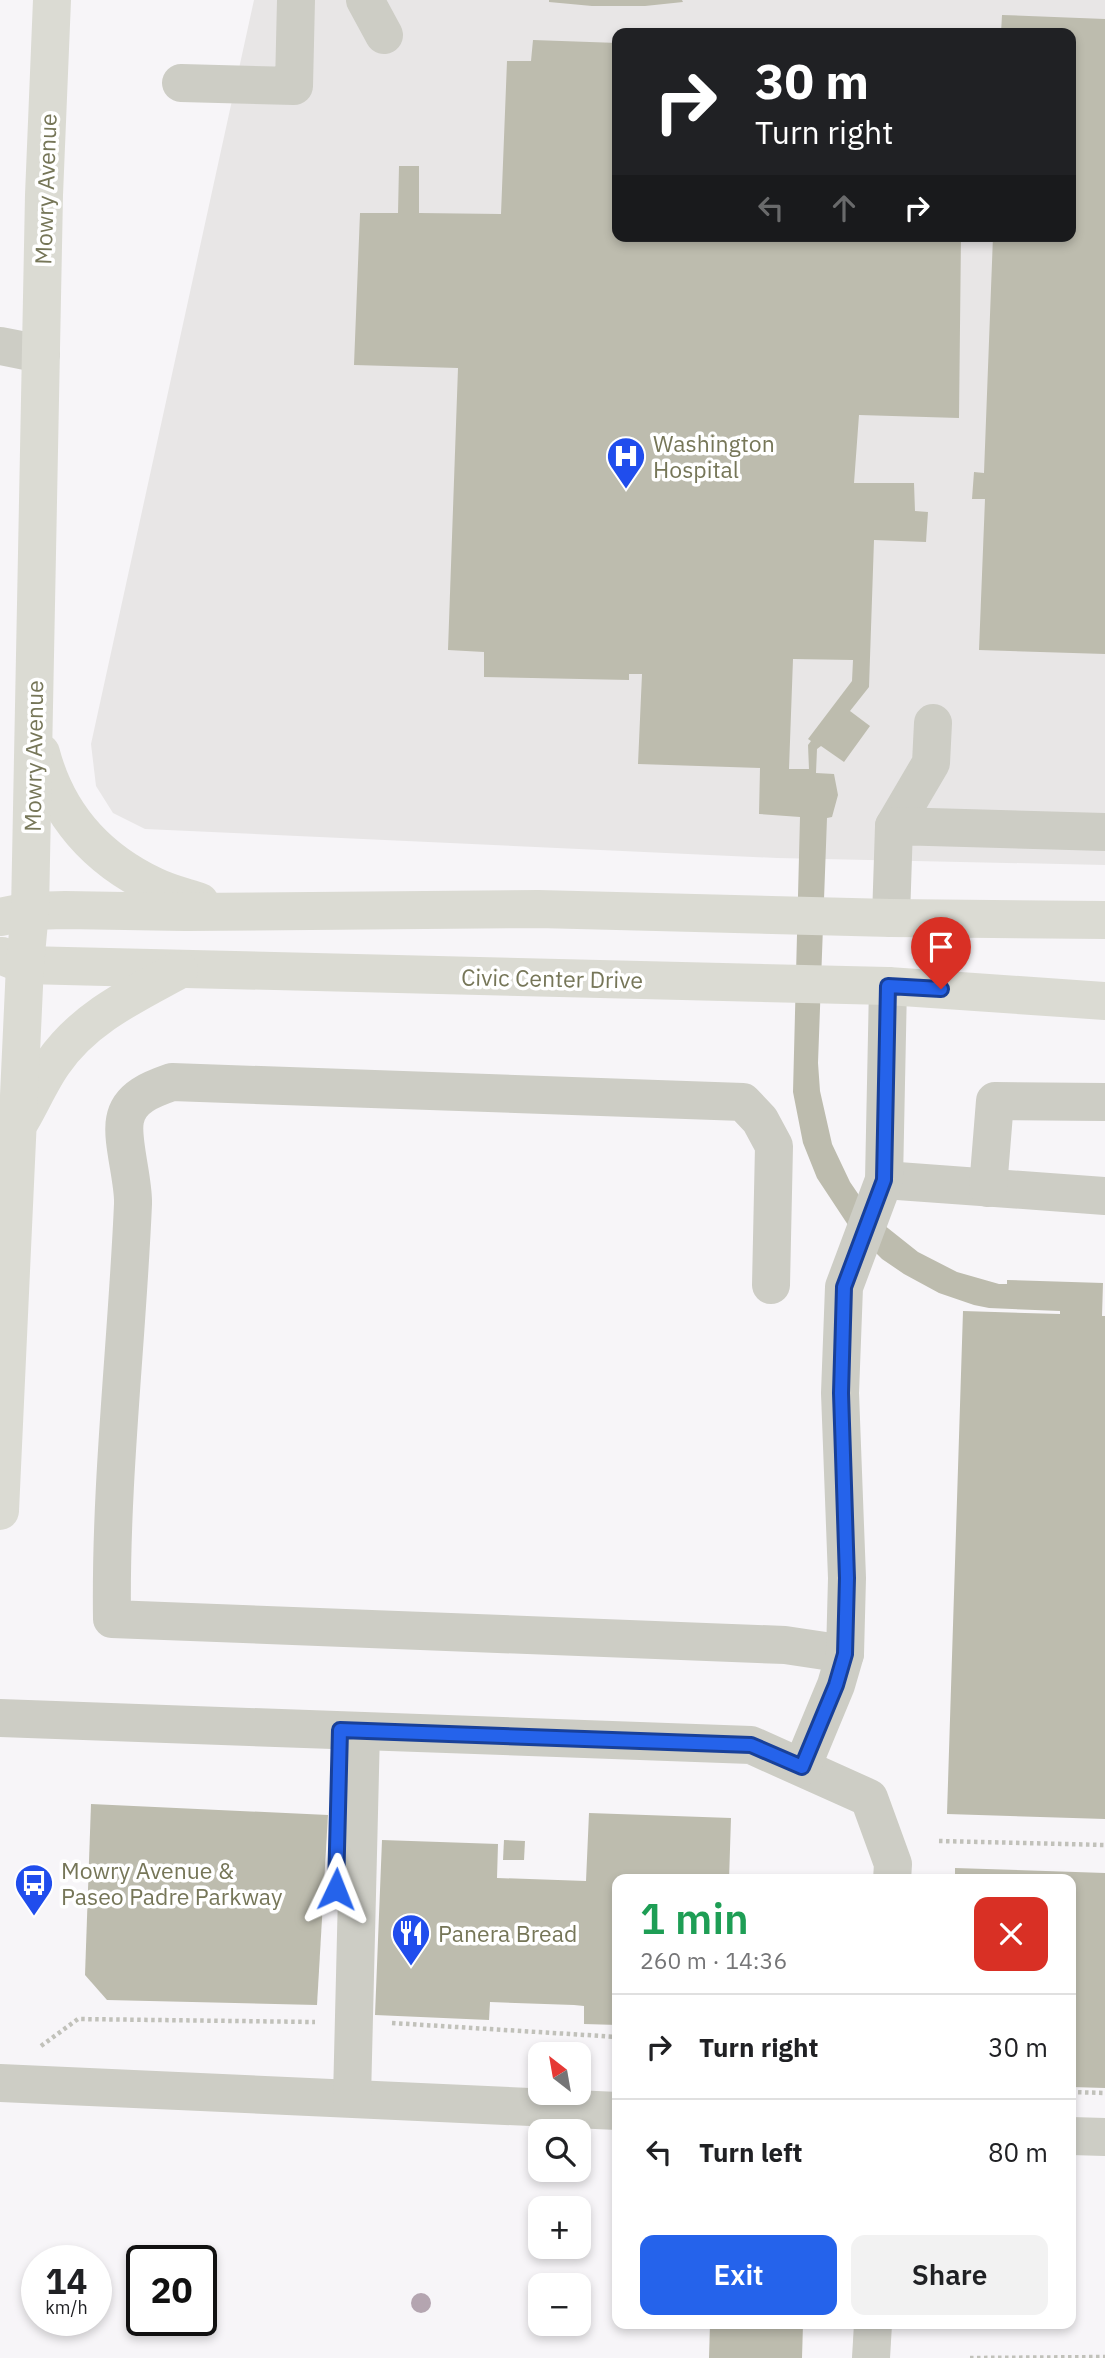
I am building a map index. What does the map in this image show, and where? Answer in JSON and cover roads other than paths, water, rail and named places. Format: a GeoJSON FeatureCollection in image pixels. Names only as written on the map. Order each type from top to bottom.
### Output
{"type":"FeatureCollection","features":[{"type":"Feature","properties":{"kind":"main road","name":"Mowry Avenue"},"geometry":{"type":"LineString","coordinates":[[0,1511],[18,1126],[13,960],[33,722],[52,0]]}},
{"type":"Feature","properties":{"kind":"main road"},"geometry":{"type":"LineString","coordinates":[[33,722],[45,770],[57,797],[68,817],[91,843],[118,865],[154,886],[229,912]]}},
{"type":"Feature","properties":{"kind":"main road"},"geometry":{"type":"LineString","coordinates":[[15,914],[538,909],[891,918],[1105,920]]}},
{"type":"Feature","properties":{"kind":"main road","name":"Civic Center Drive"},"geometry":{"type":"LineString","coordinates":[[13,960],[181,969],[888,986],[1105,1001]]}},
{"type":"Feature","properties":{"kind":"main road"},"geometry":{"type":"LineString","coordinates":[[18,1126],[53,1062],[84,1027],[112,1007],[181,969]]}},
{"type":"Feature","properties":{"kind":"lane"},"geometry":{"type":"LineString","coordinates":[[181,83],[294,86],[296,0]]}},
{"type":"Feature","properties":{"kind":"lane"},"geometry":{"type":"LineString","coordinates":[[365,0],[384,35]]}},
{"type":"Feature","properties":{"kind":"lane"},"geometry":{"type":"LineString","coordinates":[[0,346],[41,354]]}},
{"type":"Feature","properties":{"kind":"lane"},"geometry":{"type":"LineString","coordinates":[[891,918],[894,826],[931,763],[933,723]]}},
{"type":"Feature","properties":{"kind":"lane"},"geometry":{"type":"LineString","coordinates":[[894,826],[1105,832]]}},
{"type":"Feature","properties":{"kind":"lane"},"geometry":{"type":"LineString","coordinates":[[802,1767],[836,1685],[845,1654],[847,1588],[841,1393],[844,1287],[884,1180],[888,986]]}},
{"type":"Feature","properties":{"kind":"lane"},"geometry":{"type":"LineString","coordinates":[[771,1285],[774,1146],[760,1119],[743,1102],[172,1082],[149,1090],[130,1106],[124,1122],[134,1200],[111,1551],[112,1619],[772,1645],[845,1654]]}},
{"type":"Feature","properties":{"kind":"lane"},"geometry":{"type":"LineString","coordinates":[[988,1188],[995,1101],[1105,1102]]}},
{"type":"Feature","properties":{"kind":"lane"},"geometry":{"type":"LineString","coordinates":[[884,1180],[1105,1196]]}},
{"type":"Feature","properties":{"kind":"lane"},"geometry":{"type":"LineString","coordinates":[[0,1718],[751,1745],[869,1798],[893,1864],[892,1874]]}},
{"type":"Feature","properties":{"kind":"lane"},"geometry":{"type":"LineString","coordinates":[[341,2098],[350,1731]]}},
{"type":"Feature","properties":{"kind":"lane"},"geometry":{"type":"LineString","coordinates":[[0,2084],[612,2111]]}},
{"type":"Feature","properties":{"kind":"lane"},"geometry":{"type":"LineString","coordinates":[[1076,2136],[1105,2137]]}},
{"type":"Feature","properties":{"kind":"lane"},"geometry":{"type":"LineString","coordinates":[[871,2358],[873,2329]]}},
{"type":"Feature","properties":{"kind":"place","name":"Washington Hospital"},"geometry":{"type":"Point","coordinates":[626,490]}},
{"type":"Feature","properties":{"kind":"place","name":"Mowry Avenue & Paseo Padre Parkway"},"geometry":{"type":"Point","coordinates":[34,1917]}},
{"type":"Feature","properties":{"kind":"place","name":"Panera Bread"},"geometry":{"type":"Point","coordinates":[411,1967]}}]}
